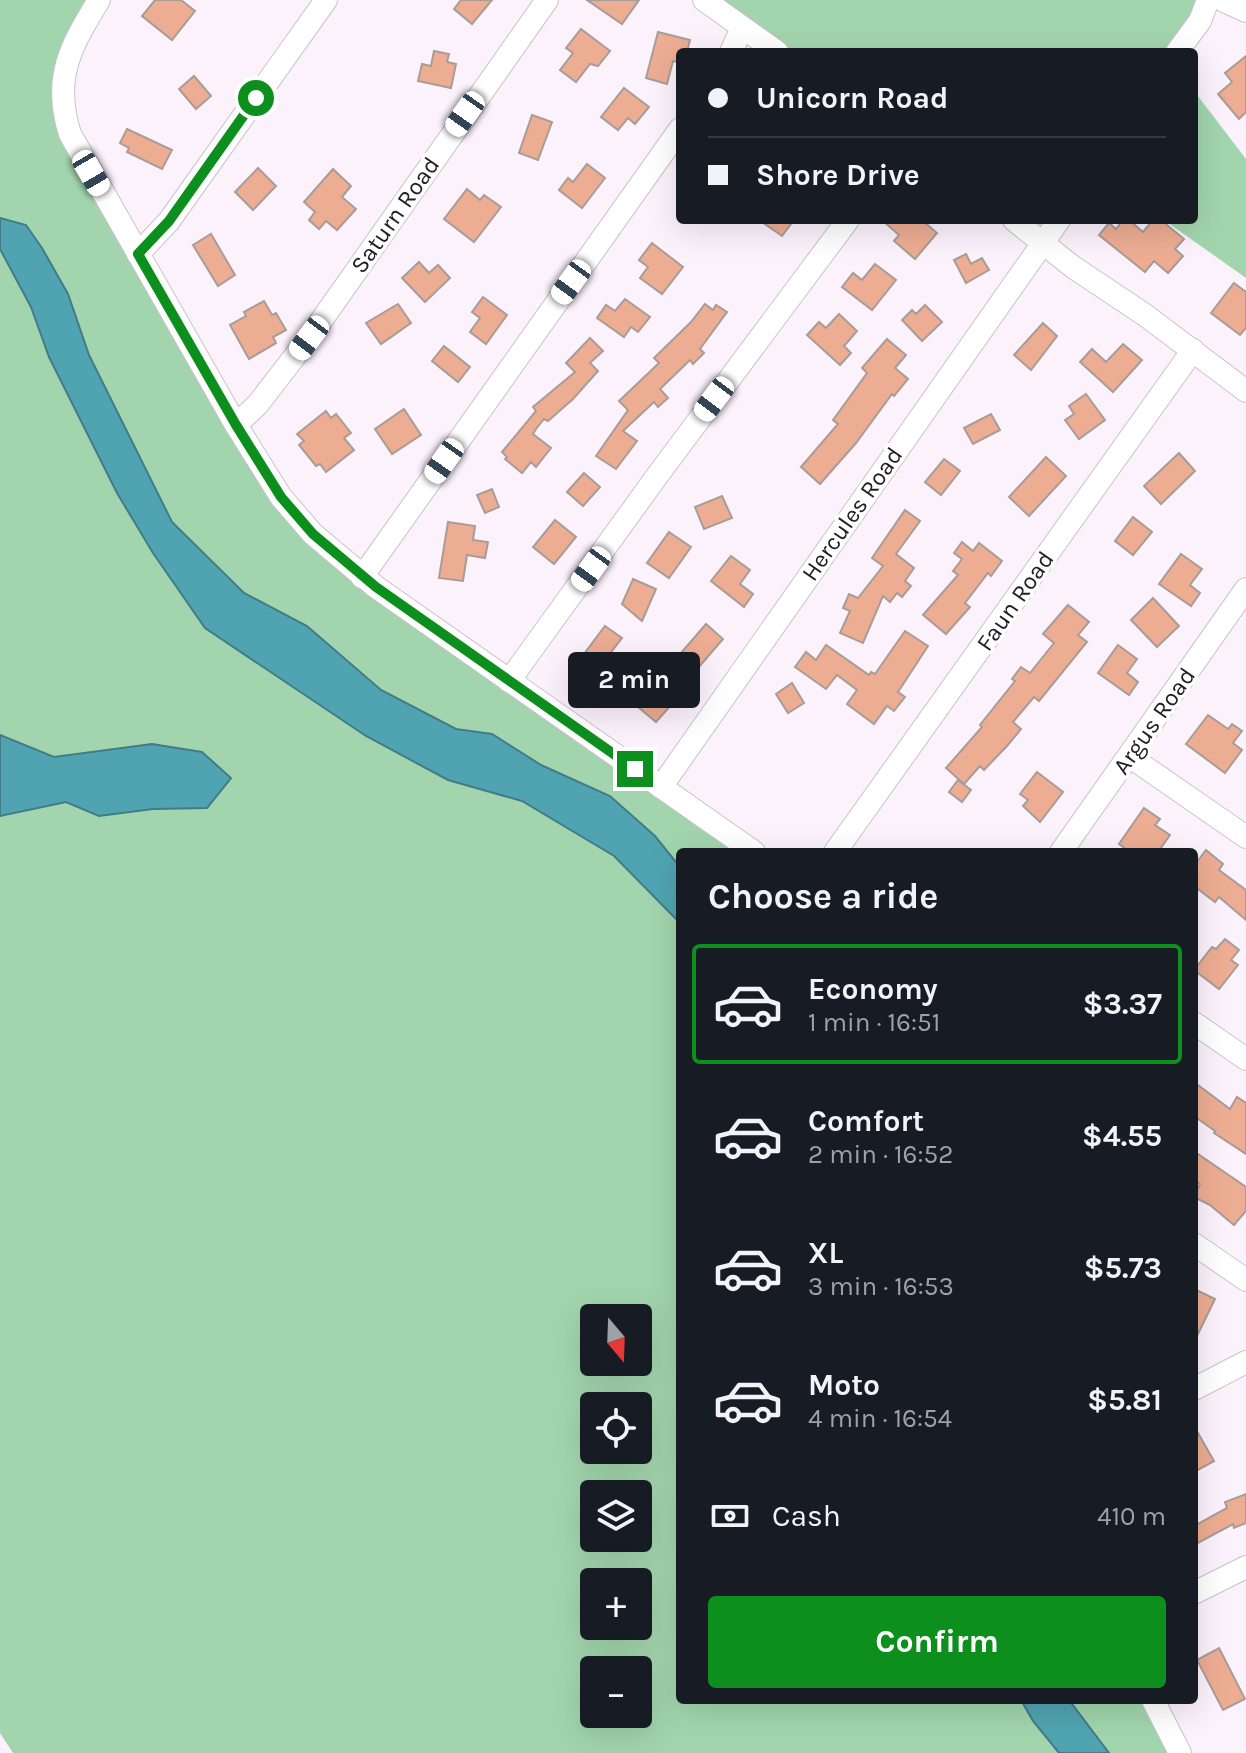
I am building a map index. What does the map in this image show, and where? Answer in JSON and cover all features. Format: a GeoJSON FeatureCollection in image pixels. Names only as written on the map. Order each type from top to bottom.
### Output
{"type":"FeatureCollection","features":[{"type":"Feature","properties":{"kind":"street"},"geometry":{"type":"LineString","coordinates":[[99,0],[69,52],[63,79],[63,107],[76,146],[236,425],[281,497],[313,534],[362,577],[748,848]]}},
{"type":"Feature","properties":{"kind":"street"},"geometry":{"type":"LineString","coordinates":[[138,254],[169,221],[326,0]]}},
{"type":"Feature","properties":{"kind":"street","name":"Saturn Road"},"geometry":{"type":"LineString","coordinates":[[236,425],[258,404],[309,338],[547,0]]}},
{"type":"Feature","properties":{"kind":"street"},"geometry":{"type":"LineString","coordinates":[[704,0],[771,48]]}},
{"type":"Feature","properties":{"kind":"street"},"geometry":{"type":"LineString","coordinates":[[1180,48],[1200,21],[1208,0]]}},
{"type":"Feature","properties":{"kind":"street"},"geometry":{"type":"LineString","coordinates":[[1222,0],[1246,11]]}},
{"type":"Feature","properties":{"kind":"street"},"geometry":{"type":"LineString","coordinates":[[733,48],[742,28]]}},
{"type":"Feature","properties":{"kind":"street"},"geometry":{"type":"LineString","coordinates":[[362,577],[676,135]]}},
{"type":"Feature","properties":{"kind":"street"},"geometry":{"type":"LineString","coordinates":[[509,681],[845,224]]}},
{"type":"Feature","properties":{"kind":"street"},"geometry":{"type":"LineString","coordinates":[[1019,224],[1073,267],[1193,350],[1246,391]]}},
{"type":"Feature","properties":{"kind":"street","name":"Hercules Road"},"geometry":{"type":"LineString","coordinates":[[661,787],[1056,224]]}},
{"type":"Feature","properties":{"kind":"street","name":"Faun Road"},"geometry":{"type":"LineString","coordinates":[[838,848],[1193,350]]}},
{"type":"Feature","properties":{"kind":"street","name":"Argus Road"},"geometry":{"type":"LineString","coordinates":[[1064,848],[1242,602]]}},
{"type":"Feature","properties":{"kind":"street"},"geometry":{"type":"LineString","coordinates":[[1129,756],[1246,837]]}},
{"type":"Feature","properties":{"kind":"street"},"geometry":{"type":"LineString","coordinates":[[1198,1026],[1246,1059]]}},
{"type":"Feature","properties":{"kind":"street"},"geometry":{"type":"LineString","coordinates":[[1198,1247],[1246,1280]]}},
{"type":"Feature","properties":{"kind":"street"},"geometry":{"type":"LineString","coordinates":[[1198,1387],[1246,1362]]}},
{"type":"Feature","properties":{"kind":"street"},"geometry":{"type":"LineString","coordinates":[[1198,1591],[1246,1567]]}},
{"type":"Feature","properties":{"kind":"street"},"geometry":{"type":"LineString","coordinates":[[1155,1704],[1180,1753]]}},
{"type":"Feature","properties":{"kind":"green space"},"geometry":{"type":"Polygon","coordinates":[[[0,0],[103,0],[59,107],[286,512],[508,685],[730,848],[676,848],[676,862],[655,836],[492,734],[456,729],[381,690],[307,626],[244,593],[171,522],[89,355],[68,294],[26,226],[0,218],[0,0]]]}},
{"type":"Feature","properties":{"kind":"green space"},"geometry":{"type":"Polygon","coordinates":[[[693,0],[1200,0],[1167,48],[760,48],[693,0]]]}},
{"type":"Feature","properties":{"kind":"green space"},"geometry":{"type":"Polygon","coordinates":[[[1198,96],[1246,159],[1246,278],[1170,224],[1198,224],[1198,96]]]}},
{"type":"Feature","properties":{"kind":"green space"},"geometry":{"type":"Polygon","coordinates":[[[0,249],[31,307],[49,357],[117,493],[153,553],[205,628],[366,736],[448,780],[522,801],[614,857],[676,919],[676,1704],[1023,1704],[1059,1753],[13,1753],[0,1733],[0,816],[66,802],[99,816],[153,809],[206,808],[152,744],[54,757],[0,735],[0,249]]]}},
{"type":"Feature","properties":{"kind":"green space"},"geometry":{"type":"Polygon","coordinates":[[[1072,1704],[1147,1704],[1171,1753],[1109,1753],[1072,1704]]]}},
{"type":"Feature","properties":{"kind":"water"},"geometry":{"type":"Polygon","coordinates":[[[0,218],[26,225],[42,248],[68,294],[89,355],[172,522],[244,593],[307,626],[381,690],[456,729],[492,734],[541,765],[610,796],[655,836],[676,862],[676,919],[614,856],[522,801],[448,780],[366,736],[205,628],[153,553],[117,493],[49,357],[31,307],[0,249],[0,218]]]}},
{"type":"Feature","properties":{"kind":"water"},"geometry":{"type":"Polygon","coordinates":[[[0,735],[54,757],[152,744],[202,752],[231,778],[207,808],[153,809],[99,816],[66,802],[0,816],[0,735]]]}},
{"type":"Feature","properties":{"kind":"water"},"geometry":{"type":"Polygon","coordinates":[[[1023,1704],[1072,1704],[1109,1753],[1059,1753],[1023,1704]]]}},
{"type":"Feature","properties":{"kind":"building"},"geometry":{"type":"Polygon","coordinates":[[[155,0],[181,0],[195,11],[172,40],[142,16],[155,0]]]}},
{"type":"Feature","properties":{"kind":"building"},"geometry":{"type":"Polygon","coordinates":[[[461,0],[492,0],[472,24],[454,9],[461,0]]]}},
{"type":"Feature","properties":{"kind":"building"},"geometry":{"type":"Polygon","coordinates":[[[587,0],[639,0],[622,24],[587,0]]]}},
{"type":"Feature","properties":{"kind":"building"},"geometry":{"type":"Polygon","coordinates":[[[581,29],[610,51],[598,66],[590,64],[576,82],[560,70],[573,53],[566,48],[581,29]]]}},
{"type":"Feature","properties":{"kind":"building"},"geometry":{"type":"Polygon","coordinates":[[[658,32],[690,40],[688,48],[676,48],[676,62],[673,61],[667,84],[646,78],[658,32]]]}},
{"type":"Feature","properties":{"kind":"building"},"geometry":{"type":"Polygon","coordinates":[[[434,51],[449,54],[447,62],[456,64],[451,88],[418,81],[422,64],[431,66],[434,51]]]}},
{"type":"Feature","properties":{"kind":"building"},"geometry":{"type":"Polygon","coordinates":[[[1246,56],[1246,112],[1239,119],[1218,94],[1232,82],[1225,73],[1246,56]]]}},
{"type":"Feature","properties":{"kind":"building"},"geometry":{"type":"Polygon","coordinates":[[[194,76],[211,96],[196,109],[179,89],[194,76]]]}},
{"type":"Feature","properties":{"kind":"building"},"geometry":{"type":"Polygon","coordinates":[[[624,88],[649,107],[635,124],[628,118],[618,130],[601,117],[624,88]]]}},
{"type":"Feature","properties":{"kind":"building"},"geometry":{"type":"Polygon","coordinates":[[[532,115],[552,122],[538,160],[519,153],[532,115]]]}},
{"type":"Feature","properties":{"kind":"building"},"geometry":{"type":"Polygon","coordinates":[[[127,129],[172,150],[162,169],[127,152],[129,148],[120,143],[127,129]]]}},
{"type":"Feature","properties":{"kind":"building"},"geometry":{"type":"Polygon","coordinates":[[[587,164],[605,178],[582,208],[559,190],[568,178],[573,182],[587,164]]]}},
{"type":"Feature","properties":{"kind":"building"},"geometry":{"type":"Polygon","coordinates":[[[258,168],[276,186],[253,210],[235,192],[258,168]]]}},
{"type":"Feature","properties":{"kind":"building"},"geometry":{"type":"Polygon","coordinates":[[[333,169],[351,186],[342,197],[356,209],[337,230],[326,221],[319,229],[309,220],[315,212],[304,202],[333,169]]]}},
{"type":"Feature","properties":{"kind":"building"},"geometry":{"type":"Polygon","coordinates":[[[467,189],[480,200],[484,195],[501,207],[474,242],[444,219],[467,189]]]}},
{"type":"Feature","properties":{"kind":"building"},"geometry":{"type":"Polygon","coordinates":[[[765,224],[791,224],[782,236],[765,224]]]}},
{"type":"Feature","properties":{"kind":"building"},"geometry":{"type":"Polygon","coordinates":[[[887,224],[927,224],[937,233],[915,259],[894,241],[899,235],[887,224]]]}},
{"type":"Feature","properties":{"kind":"building"},"geometry":{"type":"Polygon","coordinates":[[[1108,224],[1116,229],[1120,224],[1134,224],[1143,232],[1150,224],[1166,224],[1184,239],[1175,249],[1183,256],[1168,273],[1154,261],[1145,272],[1099,235],[1108,224]]]}},
{"type":"Feature","properties":{"kind":"building"},"geometry":{"type":"Polygon","coordinates":[[[211,234],[235,275],[218,286],[193,245],[211,234]]]}},
{"type":"Feature","properties":{"kind":"building"},"geometry":{"type":"Polygon","coordinates":[[[652,243],[683,267],[662,294],[640,278],[648,267],[639,260],[652,243]]]}},
{"type":"Feature","properties":{"kind":"building"},"geometry":{"type":"Polygon","coordinates":[[[966,254],[971,264],[982,258],[989,270],[966,283],[954,260],[966,254]]]}},
{"type":"Feature","properties":{"kind":"building"},"geometry":{"type":"Polygon","coordinates":[[[419,262],[429,273],[438,265],[450,278],[425,302],[402,278],[419,262]]]}},
{"type":"Feature","properties":{"kind":"building"},"geometry":{"type":"Polygon","coordinates":[[[875,264],[896,280],[872,310],[842,287],[853,273],[862,280],[875,264]]]}},
{"type":"Feature","properties":{"kind":"building"},"geometry":{"type":"Polygon","coordinates":[[[1234,283],[1246,292],[1246,328],[1240,335],[1211,313],[1234,283]]]}},
{"type":"Feature","properties":{"kind":"building"},"geometry":{"type":"Polygon","coordinates":[[[483,297],[507,315],[486,344],[470,332],[480,318],[472,312],[483,297]]]}},
{"type":"Feature","properties":{"kind":"building"},"geometry":{"type":"Polygon","coordinates":[[[625,299],[650,317],[638,332],[631,327],[624,337],[597,318],[606,305],[615,311],[625,299]]]}},
{"type":"Feature","properties":{"kind":"building"},"geometry":{"type":"Polygon","coordinates":[[[264,301],[286,330],[273,337],[276,343],[249,359],[230,325],[246,316],[244,312],[264,301]]]}},
{"type":"Feature","properties":{"kind":"building"},"geometry":{"type":"Polygon","coordinates":[[[398,304],[411,323],[381,344],[366,323],[398,304]]]}},
{"type":"Feature","properties":{"kind":"building"},"geometry":{"type":"Polygon","coordinates":[[[705,304],[713,310],[716,305],[727,312],[700,349],[704,353],[693,364],[690,360],[660,389],[668,398],[658,407],[654,402],[623,431],[637,441],[616,469],[596,456],[628,410],[619,401],[659,363],[654,358],[705,304]]]}},
{"type":"Feature","properties":{"kind":"building"},"geometry":{"type":"Polygon","coordinates":[[[925,305],[942,322],[922,341],[902,320],[912,310],[916,314],[925,305]]]}},
{"type":"Feature","properties":{"kind":"building"},"geometry":{"type":"Polygon","coordinates":[[[839,314],[857,331],[844,346],[851,353],[840,365],[807,335],[819,322],[826,328],[839,314]]]}},
{"type":"Feature","properties":{"kind":"building"},"geometry":{"type":"Polygon","coordinates":[[[1043,323],[1057,336],[1031,370],[1014,355],[1043,323]]]}},
{"type":"Feature","properties":{"kind":"building"},"geometry":{"type":"Polygon","coordinates":[[[590,338],[603,351],[590,363],[598,371],[573,399],[548,421],[544,419],[536,429],[533,434],[551,448],[536,467],[531,462],[522,473],[505,459],[507,457],[502,452],[536,411],[533,407],[575,372],[566,363],[590,338]]]}},
{"type":"Feature","properties":{"kind":"building"},"geometry":{"type":"Polygon","coordinates":[[[887,339],[906,355],[895,368],[908,379],[894,396],[892,394],[856,443],[820,484],[801,467],[838,424],[833,420],[867,373],[862,368],[887,339]]]}},
{"type":"Feature","properties":{"kind":"building"},"geometry":{"type":"Polygon","coordinates":[[[1123,344],[1142,360],[1113,392],[1080,362],[1092,349],[1106,362],[1123,344]]]}},
{"type":"Feature","properties":{"kind":"building"},"geometry":{"type":"Polygon","coordinates":[[[444,346],[470,367],[458,382],[432,361],[444,346]]]}},
{"type":"Feature","properties":{"kind":"building"},"geometry":{"type":"Polygon","coordinates":[[[1086,394],[1105,420],[1079,439],[1065,420],[1074,414],[1069,406],[1086,394]]]}},
{"type":"Feature","properties":{"kind":"building"},"geometry":{"type":"Polygon","coordinates":[[[404,409],[421,435],[392,454],[375,429],[404,409]]]}},
{"type":"Feature","properties":{"kind":"building"},"geometry":{"type":"Polygon","coordinates":[[[326,411],[331,418],[336,414],[351,433],[344,438],[354,450],[326,472],[320,464],[316,466],[299,445],[304,441],[297,434],[326,411]]]}},
{"type":"Feature","properties":{"kind":"building"},"geometry":{"type":"Polygon","coordinates":[[[991,414],[1000,430],[973,444],[964,428],[991,414]]]}},
{"type":"Feature","properties":{"kind":"building"},"geometry":{"type":"Polygon","coordinates":[[[1179,453],[1195,471],[1161,504],[1144,486],[1179,453]]]}},
{"type":"Feature","properties":{"kind":"building"},"geometry":{"type":"Polygon","coordinates":[[[1046,457],[1066,476],[1029,516],[1009,497],[1046,457]]]}},
{"type":"Feature","properties":{"kind":"building"},"geometry":{"type":"Polygon","coordinates":[[[944,459],[960,471],[941,495],[925,482],[944,459]]]}},
{"type":"Feature","properties":{"kind":"building"},"geometry":{"type":"Polygon","coordinates":[[[584,473],[600,487],[583,506],[567,492],[584,473]]]}},
{"type":"Feature","properties":{"kind":"building"},"geometry":{"type":"Polygon","coordinates":[[[492,489],[499,507],[485,513],[477,495],[492,489]]]}},
{"type":"Feature","properties":{"kind":"building"},"geometry":{"type":"Polygon","coordinates":[[[722,496],[732,518],[704,529],[695,507],[722,496]]]}},
{"type":"Feature","properties":{"kind":"building"},"geometry":{"type":"Polygon","coordinates":[[[905,510],[920,521],[896,554],[914,568],[905,581],[911,586],[902,597],[897,593],[890,602],[883,596],[863,643],[840,633],[850,611],[843,608],[849,594],[858,598],[883,566],[872,558],[905,510]]]}},
{"type":"Feature","properties":{"kind":"building"},"geometry":{"type":"Polygon","coordinates":[[[1133,517],[1152,532],[1133,555],[1115,541],[1133,517]]]}},
{"type":"Feature","properties":{"kind":"building"},"geometry":{"type":"Polygon","coordinates":[[[555,520],[576,537],[554,564],[533,547],[555,520]]]}},
{"type":"Feature","properties":{"kind":"building"},"geometry":{"type":"Polygon","coordinates":[[[448,522],[475,526],[473,540],[488,542],[485,558],[467,555],[463,581],[439,578],[448,522]]]}},
{"type":"Feature","properties":{"kind":"building"},"geometry":{"type":"Polygon","coordinates":[[[669,532],[691,547],[669,578],[647,563],[669,532]]]}},
{"type":"Feature","properties":{"kind":"building"},"geometry":{"type":"Polygon","coordinates":[[[962,542],[973,551],[979,543],[1002,561],[991,576],[988,573],[965,603],[970,607],[946,634],[923,615],[958,575],[953,571],[962,559],[954,553],[962,542]]]}},
{"type":"Feature","properties":{"kind":"building"},"geometry":{"type":"Polygon","coordinates":[[[1181,554],[1202,569],[1190,585],[1200,593],[1191,606],[1159,584],[1181,554]]]}},
{"type":"Feature","properties":{"kind":"building"},"geometry":{"type":"Polygon","coordinates":[[[731,556],[750,570],[740,584],[753,594],[744,607],[711,581],[731,556]]]}},
{"type":"Feature","properties":{"kind":"building"},"geometry":{"type":"Polygon","coordinates":[[[633,579],[656,589],[642,621],[622,604],[633,579]]]}},
{"type":"Feature","properties":{"kind":"building"},"geometry":{"type":"Polygon","coordinates":[[[1153,598],[1179,626],[1157,647],[1131,620],[1153,598]]]}},
{"type":"Feature","properties":{"kind":"building"},"geometry":{"type":"Polygon","coordinates":[[[1068,605],[1089,622],[1078,635],[1087,642],[1039,701],[1034,697],[1013,722],[1021,729],[1007,746],[984,770],[980,766],[964,784],[946,768],[982,727],[980,725],[1015,681],[1012,679],[1021,667],[1030,673],[1054,643],[1043,634],[1068,605]]]}},
{"type":"Feature","properties":{"kind":"building"},"geometry":{"type":"Polygon","coordinates":[[[706,624],[723,639],[698,668],[681,653],[706,624]]]}},
{"type":"Feature","properties":{"kind":"building"},"geometry":{"type":"Polygon","coordinates":[[[605,626],[622,638],[609,655],[623,665],[602,693],[572,670],[605,626]]]}},
{"type":"Feature","properties":{"kind":"building"},"geometry":{"type":"Polygon","coordinates":[[[905,631],[928,646],[898,692],[905,697],[894,711],[887,706],[874,724],[847,704],[857,690],[837,675],[826,689],[795,667],[806,652],[816,660],[826,645],[869,675],[871,672],[875,674],[905,631]]]}},
{"type":"Feature","properties":{"kind":"building"},"geometry":{"type":"Polygon","coordinates":[[[1118,645],[1137,659],[1127,673],[1138,682],[1129,695],[1098,673],[1118,645]]]}},
{"type":"Feature","properties":{"kind":"building"},"geometry":{"type":"Polygon","coordinates":[[[666,671],[686,688],[656,722],[637,706],[666,671]]]}},
{"type":"Feature","properties":{"kind":"building"},"geometry":{"type":"Polygon","coordinates":[[[792,683],[804,703],[788,713],[776,694],[792,683]]]}},
{"type":"Feature","properties":{"kind":"building"},"geometry":{"type":"Polygon","coordinates":[[[1208,715],[1228,729],[1232,724],[1242,731],[1233,743],[1242,750],[1225,773],[1186,744],[1208,715]]]}},
{"type":"Feature","properties":{"kind":"building"},"geometry":{"type":"Polygon","coordinates":[[[1037,772],[1063,792],[1040,822],[1023,806],[1028,800],[1020,794],[1037,772]]]}},
{"type":"Feature","properties":{"kind":"building"},"geometry":{"type":"Polygon","coordinates":[[[958,780],[971,790],[962,802],[949,792],[958,780]]]}},
{"type":"Feature","properties":{"kind":"building"},"geometry":{"type":"Polygon","coordinates":[[[1144,808],[1160,819],[1155,825],[1170,835],[1161,848],[1124,848],[1119,844],[1144,808]]]}},
{"type":"Feature","properties":{"kind":"building"},"geometry":{"type":"Polygon","coordinates":[[[1206,850],[1223,864],[1219,870],[1246,890],[1246,920],[1219,897],[1215,902],[1198,889],[1198,861],[1206,850]]]}},
{"type":"Feature","properties":{"kind":"building"},"geometry":{"type":"Polygon","coordinates":[[[1225,939],[1239,950],[1231,960],[1238,965],[1219,989],[1198,973],[1198,965],[1212,947],[1216,949],[1225,939]]]}},
{"type":"Feature","properties":{"kind":"building"},"geometry":{"type":"Polygon","coordinates":[[[1198,1085],[1230,1109],[1237,1097],[1246,1103],[1246,1154],[1198,1119],[1198,1085]]]}},
{"type":"Feature","properties":{"kind":"building"},"geometry":{"type":"Polygon","coordinates":[[[1198,1154],[1246,1187],[1246,1211],[1234,1225],[1198,1199],[1198,1154]]]}},
{"type":"Feature","properties":{"kind":"building"},"geometry":{"type":"Polygon","coordinates":[[[1198,1291],[1215,1299],[1198,1334],[1198,1291]]]}},
{"type":"Feature","properties":{"kind":"building"},"geometry":{"type":"Polygon","coordinates":[[[1198,1433],[1214,1461],[1198,1470],[1198,1433]]]}},
{"type":"Feature","properties":{"kind":"building"},"geometry":{"type":"Polygon","coordinates":[[[1246,1494],[1246,1523],[1234,1528],[1233,1524],[1198,1543],[1198,1524],[1227,1508],[1225,1502],[1246,1494]]]}},
{"type":"Feature","properties":{"kind":"building"},"geometry":{"type":"Polygon","coordinates":[[[1219,1648],[1245,1699],[1223,1710],[1198,1659],[1219,1648]]]}},
{"type":"Feature","properties":{"kind":"route"},"geometry":{"type":"LineString","coordinates":[[256,98],[169,221],[138,254],[236,425],[281,497],[313,534],[376,587],[635,769]]}}]}
